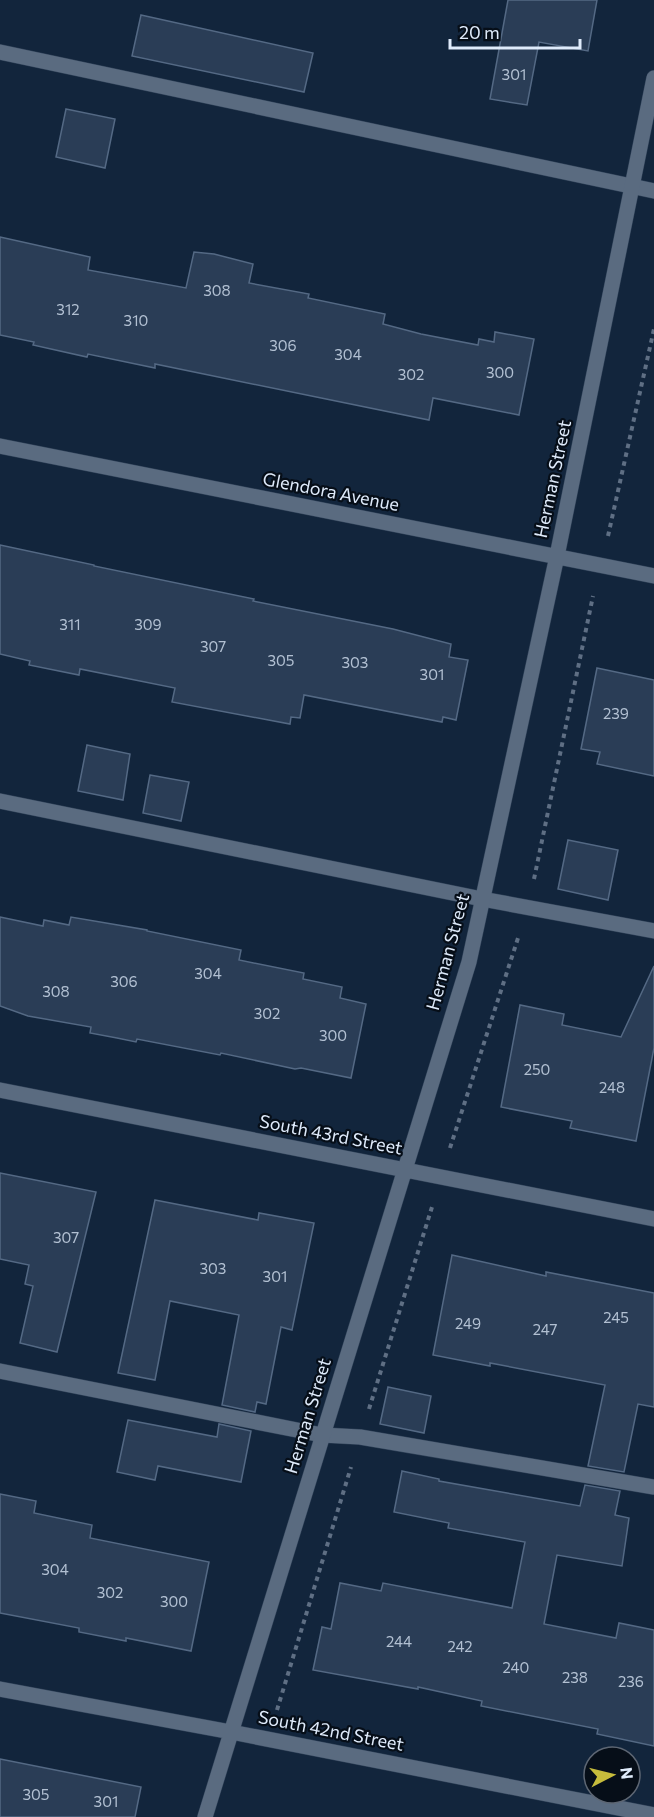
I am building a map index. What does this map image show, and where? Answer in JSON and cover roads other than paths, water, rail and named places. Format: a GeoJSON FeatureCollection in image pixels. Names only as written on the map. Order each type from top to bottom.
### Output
{"type":"FeatureCollection","features":[{"type":"Feature","properties":{"kind":"street"},"geometry":{"type":"LineString","coordinates":[[0,52],[654,191]]}},
{"type":"Feature","properties":{"kind":"street","name":"Herman Street"},"geometry":{"type":"LineString","coordinates":[[205,1817],[469,962],[557,556],[654,78]]}},
{"type":"Feature","properties":{"kind":"street","name":"Glendora Avenue"},"geometry":{"type":"LineString","coordinates":[[0,446],[654,576]]}},
{"type":"Feature","properties":{"kind":"street"},"geometry":{"type":"LineString","coordinates":[[0,801],[482,899],[654,931]]}},
{"type":"Feature","properties":{"kind":"street","name":"South 43rd Street"},"geometry":{"type":"LineString","coordinates":[[0,1090],[654,1219]]}},
{"type":"Feature","properties":{"kind":"street"},"geometry":{"type":"LineString","coordinates":[[0,1371],[322,1435],[360,1437],[654,1487]]}},
{"type":"Feature","properties":{"kind":"street","name":"South 42nd Street"},"geometry":{"type":"LineString","coordinates":[[0,1689],[654,1815]]}}]}
